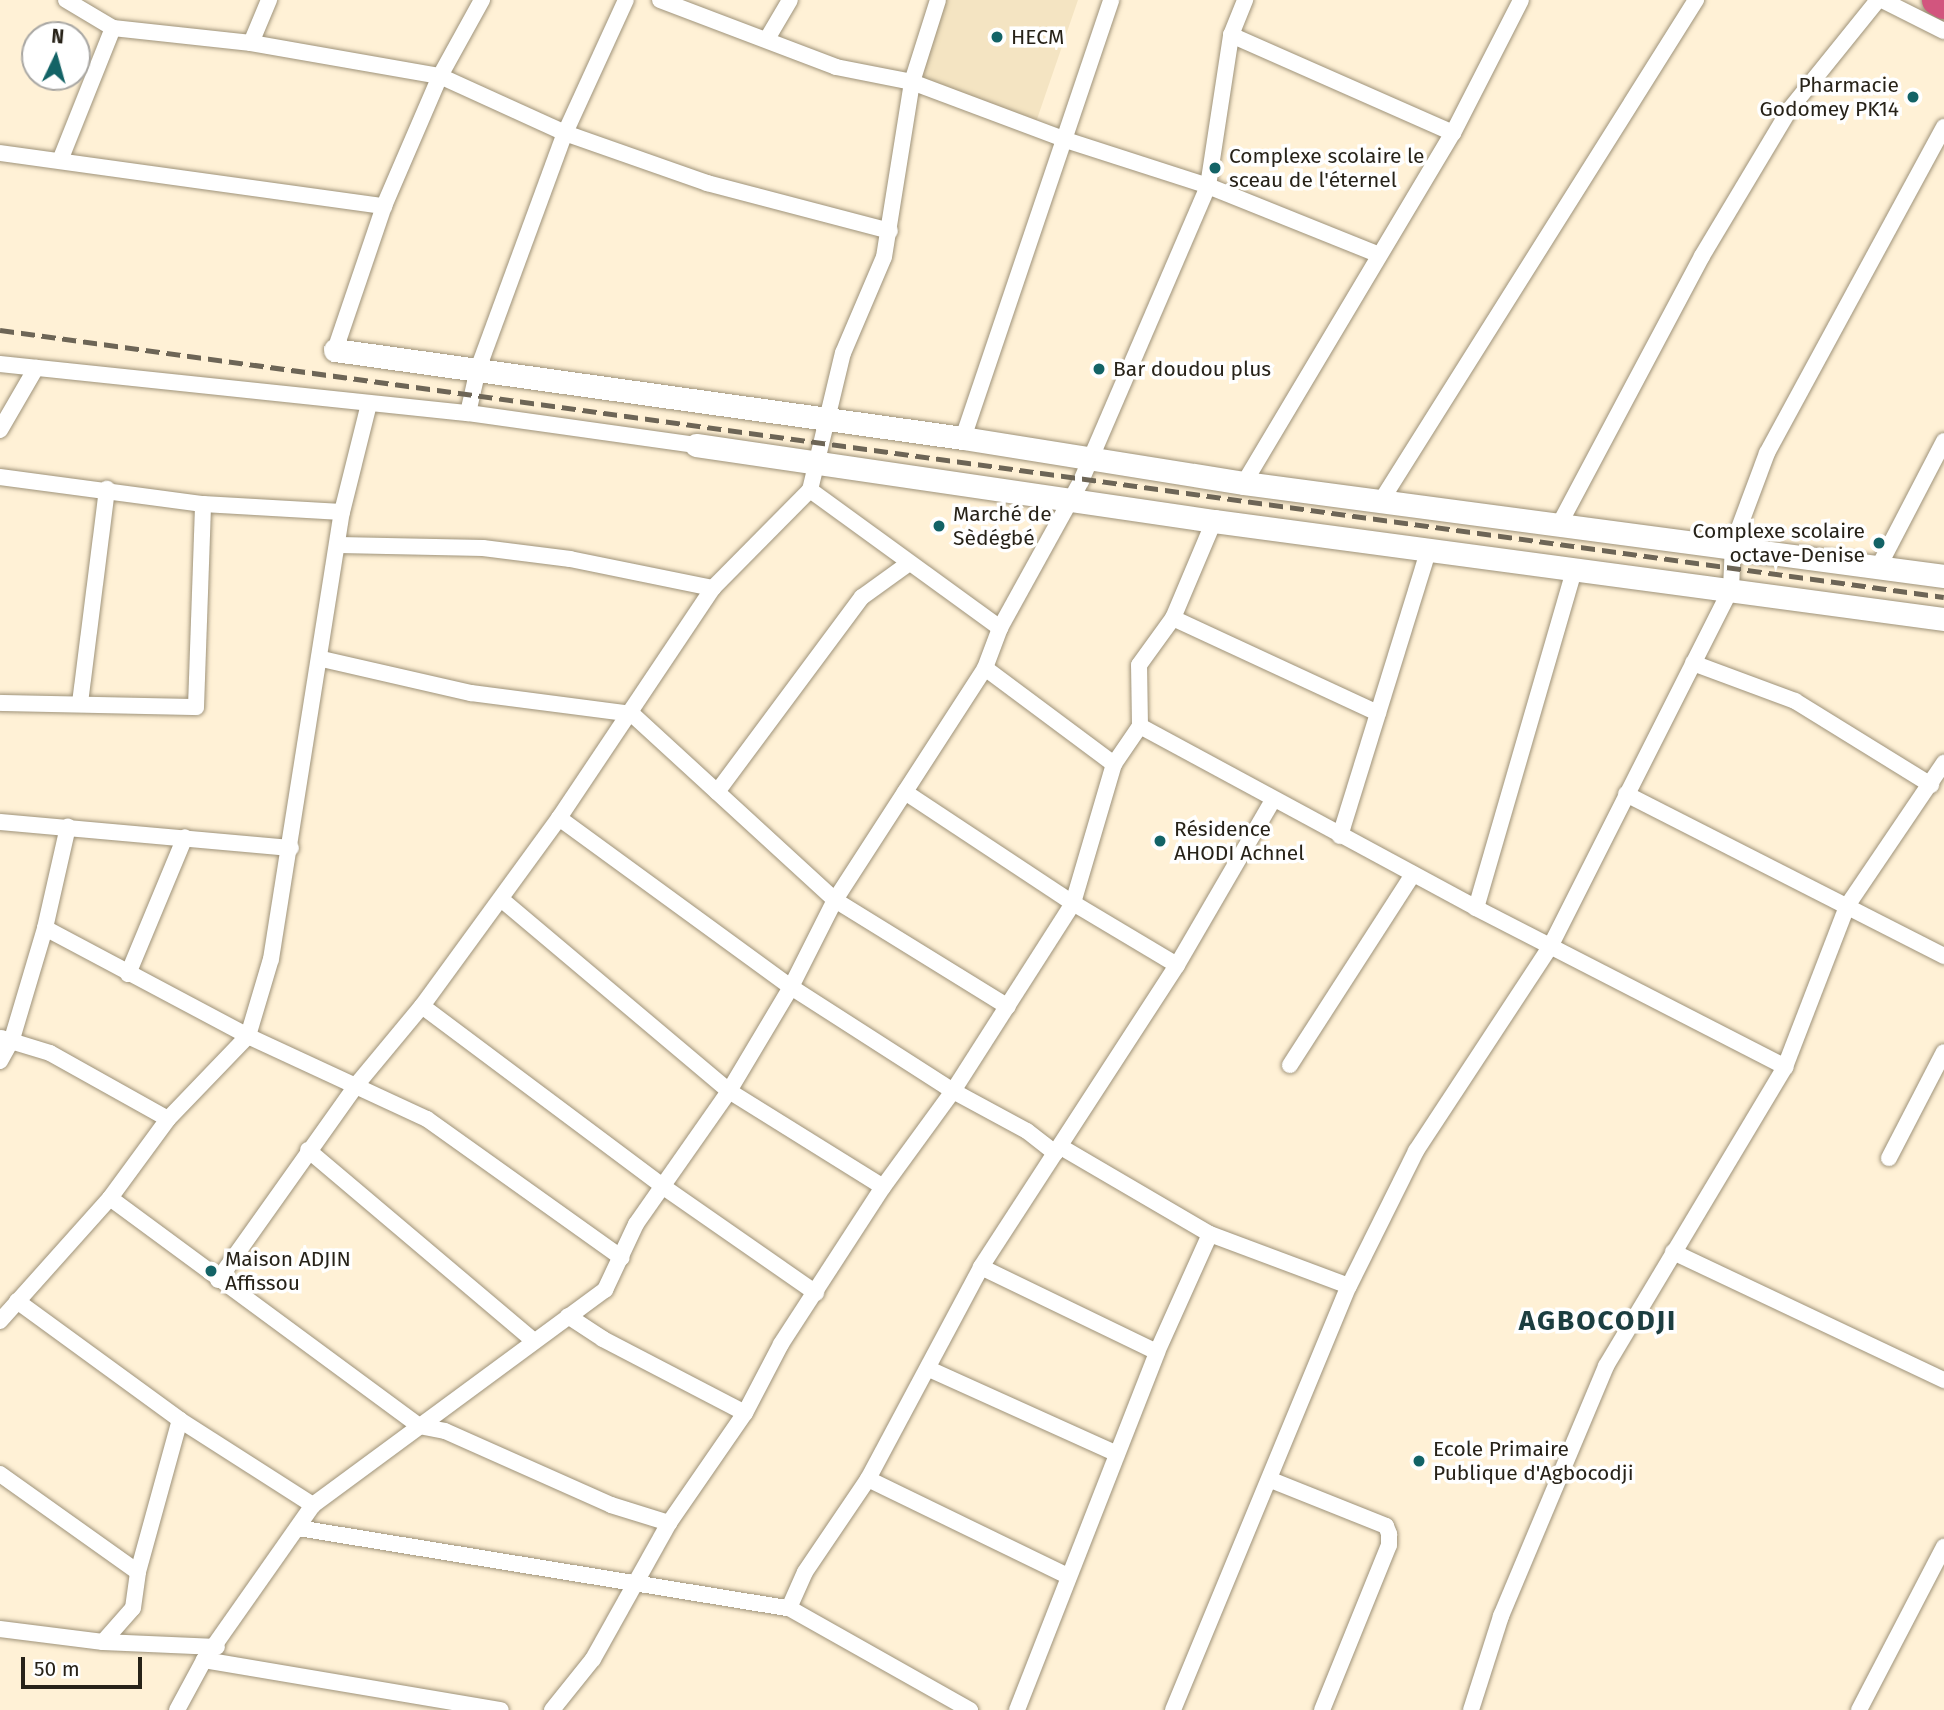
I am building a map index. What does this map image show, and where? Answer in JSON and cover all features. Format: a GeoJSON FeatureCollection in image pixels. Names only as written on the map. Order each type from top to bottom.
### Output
{"type":"FeatureCollection","features":[{"type":"Feature","properties":{"kind":"highway"},"geometry":{"type":"LineString","coordinates":[[1937,0],[1944,4]]}},
{"type":"Feature","properties":{"kind":"main road"},"geometry":{"type":"LineString","coordinates":[[335,350],[963,438],[1244,483],[1733,544],[1944,576]]}},
{"type":"Feature","properties":{"kind":"main road"},"geometry":{"type":"LineString","coordinates":[[696,444],[1214,521],[1944,619]]}},
{"type":"Feature","properties":{"kind":"street"},"geometry":{"type":"LineString","coordinates":[[66,0],[113,28],[251,43],[440,76],[565,133],[708,183],[890,231]]}},
{"type":"Feature","properties":{"kind":"street"},"geometry":{"type":"LineString","coordinates":[[251,43],[269,0]]}},
{"type":"Feature","properties":{"kind":"street"},"geometry":{"type":"LineString","coordinates":[[335,350],[384,206],[440,76],[482,0]]}},
{"type":"Feature","properties":{"kind":"street"},"geometry":{"type":"LineString","coordinates":[[468,413],[478,369],[565,133],[625,0]]}},
{"type":"Feature","properties":{"kind":"street"},"geometry":{"type":"LineString","coordinates":[[660,0],[836,67],[912,82],[1066,140],[1208,186],[1377,254]]}},
{"type":"Feature","properties":{"kind":"street"},"geometry":{"type":"LineString","coordinates":[[767,40],[790,0]]}},
{"type":"Feature","properties":{"kind":"street"},"geometry":{"type":"LineString","coordinates":[[218,1280],[308,1150],[358,1083],[422,1006],[559,818],[632,715],[713,588],[810,490],[843,353],[876,283],[890,231],[912,82],[938,0]]}},
{"type":"Feature","properties":{"kind":"street"},"geometry":{"type":"LineString","coordinates":[[963,438],[1066,140],[1111,0]]}},
{"type":"Feature","properties":{"kind":"street"},"geometry":{"type":"LineString","coordinates":[[177,1710],[204,1660],[216,1647],[313,1505],[605,1290],[636,1224],[665,1188],[729,1091],[791,987],[835,900],[985,668],[1000,628],[1071,500],[1208,186],[1231,35],[1245,0]]}},
{"type":"Feature","properties":{"kind":"street"},"geometry":{"type":"LineString","coordinates":[[1244,483],[1377,254],[1453,133],[1521,0]]}},
{"type":"Feature","properties":{"kind":"street"},"geometry":{"type":"LineString","coordinates":[[1381,501],[1696,0]]}},
{"type":"Feature","properties":{"kind":"street"},"geometry":{"type":"LineString","coordinates":[[1559,524],[1702,256],[1790,109],[1880,0],[1944,31]]}},
{"type":"Feature","properties":{"kind":"street"},"geometry":{"type":"LineString","coordinates":[[61,158],[113,28]]}},
{"type":"Feature","properties":{"kind":"street"},"geometry":{"type":"LineString","coordinates":[[1231,35],[1453,133]]}},
{"type":"Feature","properties":{"kind":"street"},"geometry":{"type":"LineString","coordinates":[[1173,1710],[1200,1637],[1272,1479],[1349,1286],[1416,1151],[1550,947],[1731,589],[1733,544],[1783,421],[1944,127]]}},
{"type":"Feature","properties":{"kind":"street"},"geometry":{"type":"LineString","coordinates":[[0,153],[61,158],[384,206]]}},
{"type":"Feature","properties":{"kind":"street"},"geometry":{"type":"LineString","coordinates":[[0,364],[468,413],[696,444]]}},
{"type":"Feature","properties":{"kind":"street"},"geometry":{"type":"LineString","coordinates":[[0,430],[36,368]]}},
{"type":"Feature","properties":{"kind":"street"},"geometry":{"type":"LineString","coordinates":[[0,1321],[110,1198],[168,1119],[248,1036],[264,993],[322,659],[342,512],[369,404]]}},
{"type":"Feature","properties":{"kind":"street"},"geometry":{"type":"LineString","coordinates":[[1878,568],[1944,441]]}},
{"type":"Feature","properties":{"kind":"street"},"geometry":{"type":"LineString","coordinates":[[0,477],[107,489],[203,504],[342,512]]}},
{"type":"Feature","properties":{"kind":"street"},"geometry":{"type":"LineString","coordinates":[[80,703],[107,489]]}},
{"type":"Feature","properties":{"kind":"street"},"geometry":{"type":"LineString","coordinates":[[810,490],[908,564],[1000,628]]}},
{"type":"Feature","properties":{"kind":"street"},"geometry":{"type":"LineString","coordinates":[[0,703],[80,703],[189,709],[199,703],[203,504]]}},
{"type":"Feature","properties":{"kind":"street"},"geometry":{"type":"LineString","coordinates":[[552,1710],[593,1659],[669,1523],[745,1413],[781,1344],[883,1187],[953,1091],[1073,903],[1114,764],[1140,726],[1139,665],[1172,618],[1214,521]]}},
{"type":"Feature","properties":{"kind":"street"},"geometry":{"type":"LineString","coordinates":[[339,545],[484,548],[570,559],[713,588]]}},
{"type":"Feature","properties":{"kind":"street"},"geometry":{"type":"LineString","coordinates":[[1340,836],[1429,548]]}},
{"type":"Feature","properties":{"kind":"street"},"geometry":{"type":"LineString","coordinates":[[717,792],[862,597],[908,564]]}},
{"type":"Feature","properties":{"kind":"street"},"geometry":{"type":"LineString","coordinates":[[1476,908],[1575,568]]}},
{"type":"Feature","properties":{"kind":"street"},"geometry":{"type":"LineString","coordinates":[[1172,618],[1378,713]]}},
{"type":"Feature","properties":{"kind":"street"},"geometry":{"type":"LineString","coordinates":[[322,659],[471,693],[632,715],[835,900],[1008,1007]]}},
{"type":"Feature","properties":{"kind":"street"},"geometry":{"type":"LineString","coordinates":[[1693,663],[1795,701],[1931,785]]}},
{"type":"Feature","properties":{"kind":"street"},"geometry":{"type":"LineString","coordinates":[[985,668],[1114,764]]}},
{"type":"Feature","properties":{"kind":"street"},"geometry":{"type":"LineString","coordinates":[[1140,726],[1476,908],[1785,1067]]}},
{"type":"Feature","properties":{"kind":"street"},"geometry":{"type":"LineString","coordinates":[[1471,1710],[1501,1616],[1601,1378],[1673,1252],[1785,1067],[1847,906],[1944,763]]}},
{"type":"Feature","properties":{"kind":"street"},"geometry":{"type":"LineString","coordinates":[[905,792],[1073,903],[1177,965]]}},
{"type":"Feature","properties":{"kind":"street"},"geometry":{"type":"LineString","coordinates":[[1626,794],[1944,957]]}},
{"type":"Feature","properties":{"kind":"street"},"geometry":{"type":"LineString","coordinates":[[789,1608],[804,1572],[868,1479],[981,1267],[1177,965],[1273,800]]}},
{"type":"Feature","properties":{"kind":"street"},"geometry":{"type":"LineString","coordinates":[[559,818],[791,987],[953,1091],[1210,1234],[1349,1286]]}},
{"type":"Feature","properties":{"kind":"street"},"geometry":{"type":"LineString","coordinates":[[0,822],[291,848]]}},
{"type":"Feature","properties":{"kind":"street"},"geometry":{"type":"LineString","coordinates":[[0,1061],[45,928],[68,827]]}},
{"type":"Feature","properties":{"kind":"street"},"geometry":{"type":"LineString","coordinates":[[128,974],[185,837]]}},
{"type":"Feature","properties":{"kind":"street"},"geometry":{"type":"LineString","coordinates":[[1290,1065],[1413,874]]}},
{"type":"Feature","properties":{"kind":"street"},"geometry":{"type":"LineString","coordinates":[[500,899],[729,1091],[883,1187]]}},
{"type":"Feature","properties":{"kind":"street"},"geometry":{"type":"LineString","coordinates":[[45,928],[248,1036],[358,1083],[427,1119],[622,1258]]}},
{"type":"Feature","properties":{"kind":"street"},"geometry":{"type":"LineString","coordinates":[[422,1006],[665,1188],[816,1293]]}},
{"type":"Feature","properties":{"kind":"street"},"geometry":{"type":"LineString","coordinates":[[6,1039],[50,1053],[168,1119]]}},
{"type":"Feature","properties":{"kind":"street"},"geometry":{"type":"LineString","coordinates":[[1889,1158],[1944,1052]]}},
{"type":"Feature","properties":{"kind":"street"},"geometry":{"type":"LineString","coordinates":[[308,1150],[534,1341]]}},
{"type":"Feature","properties":{"kind":"street"},"geometry":{"type":"LineString","coordinates":[[110,1198],[419,1426],[445,1431],[611,1504],[669,1523]]}},
{"type":"Feature","properties":{"kind":"street"},"geometry":{"type":"LineString","coordinates":[[1017,1710],[1157,1352],[1210,1234]]}},
{"type":"Feature","properties":{"kind":"street"},"geometry":{"type":"LineString","coordinates":[[1673,1252],[1944,1379]]}},
{"type":"Feature","properties":{"kind":"street"},"geometry":{"type":"LineString","coordinates":[[981,1267],[1157,1352]]}},
{"type":"Feature","properties":{"kind":"street"},"geometry":{"type":"LineString","coordinates":[[17,1301],[180,1420],[313,1505]]}},
{"type":"Feature","properties":{"kind":"street"},"geometry":{"type":"LineString","coordinates":[[568,1316],[603,1339],[745,1413]]}},
{"type":"Feature","properties":{"kind":"street"},"geometry":{"type":"LineString","coordinates":[[929,1369],[1117,1454]]}},
{"type":"Feature","properties":{"kind":"street"},"geometry":{"type":"LineString","coordinates":[[103,1642],[133,1608],[138,1572],[180,1420]]}},
{"type":"Feature","properties":{"kind":"street"},"geometry":{"type":"LineString","coordinates":[[0,1474],[138,1572]]}},
{"type":"Feature","properties":{"kind":"street"},"geometry":{"type":"LineString","coordinates":[[868,1479],[1068,1576]]}},
{"type":"Feature","properties":{"kind":"street"},"geometry":{"type":"LineString","coordinates":[[1272,1479],[1386,1526],[1389,1534],[1389,1545],[1322,1710]]}},
{"type":"Feature","properties":{"kind":"street"},"geometry":{"type":"LineString","coordinates":[[298,1528],[639,1580],[789,1608],[970,1710]]}},
{"type":"Feature","properties":{"kind":"street"},"geometry":{"type":"LineString","coordinates":[[1859,1710],[1944,1547]]}},
{"type":"Feature","properties":{"kind":"street"},"geometry":{"type":"LineString","coordinates":[[0,1629],[103,1642],[216,1647]]}},
{"type":"Feature","properties":{"kind":"street"},"geometry":{"type":"LineString","coordinates":[[204,1660],[501,1710]]}},
{"type":"Feature","properties":{"kind":"shaded area","name":"HECM"},"geometry":{"type":"Polygon","coordinates":[[[941,0],[1078,0],[1036,122],[925,89],[918,73],[941,0]]]}},
{"type":"Feature","properties":{"kind":"railway"},"geometry":{"type":"LineString","coordinates":[[0,330],[1944,597]]}},
{"type":"Feature","properties":{"kind":"place","name":"HECM"},"geometry":{"type":"Point","coordinates":[997,37]}},
{"type":"Feature","properties":{"kind":"place","name":"Pharmacie Godomey PK14"},"geometry":{"type":"Point","coordinates":[1913,97]}},
{"type":"Feature","properties":{"kind":"place","name":"Complexe scolaire le sceau de l'éternel"},"geometry":{"type":"Point","coordinates":[1215,168]}},
{"type":"Feature","properties":{"kind":"place","name":"Bar doudou plus"},"geometry":{"type":"Point","coordinates":[1099,369]}},
{"type":"Feature","properties":{"kind":"place","name":"Marché de Sèdégbé"},"geometry":{"type":"Point","coordinates":[939,526]}},
{"type":"Feature","properties":{"kind":"place","name":"Complexe scolaire octave-Denise"},"geometry":{"type":"Point","coordinates":[1879,543]}},
{"type":"Feature","properties":{"kind":"place","name":"Résidence AHODI Achnel"},"geometry":{"type":"Point","coordinates":[1160,841]}},
{"type":"Feature","properties":{"kind":"place","name":"Maison ADJIN Affissou"},"geometry":{"type":"Point","coordinates":[211,1271]}},
{"type":"Feature","properties":{"kind":"place","name":"Ecole Primaire Publique d'Agbocodji"},"geometry":{"type":"Point","coordinates":[1419,1461]}},
{"type":"Feature","properties":{"kind":"district","name":"AGBOCODJI"},"geometry":{"type":"Point","coordinates":[1598,1321]}}]}
